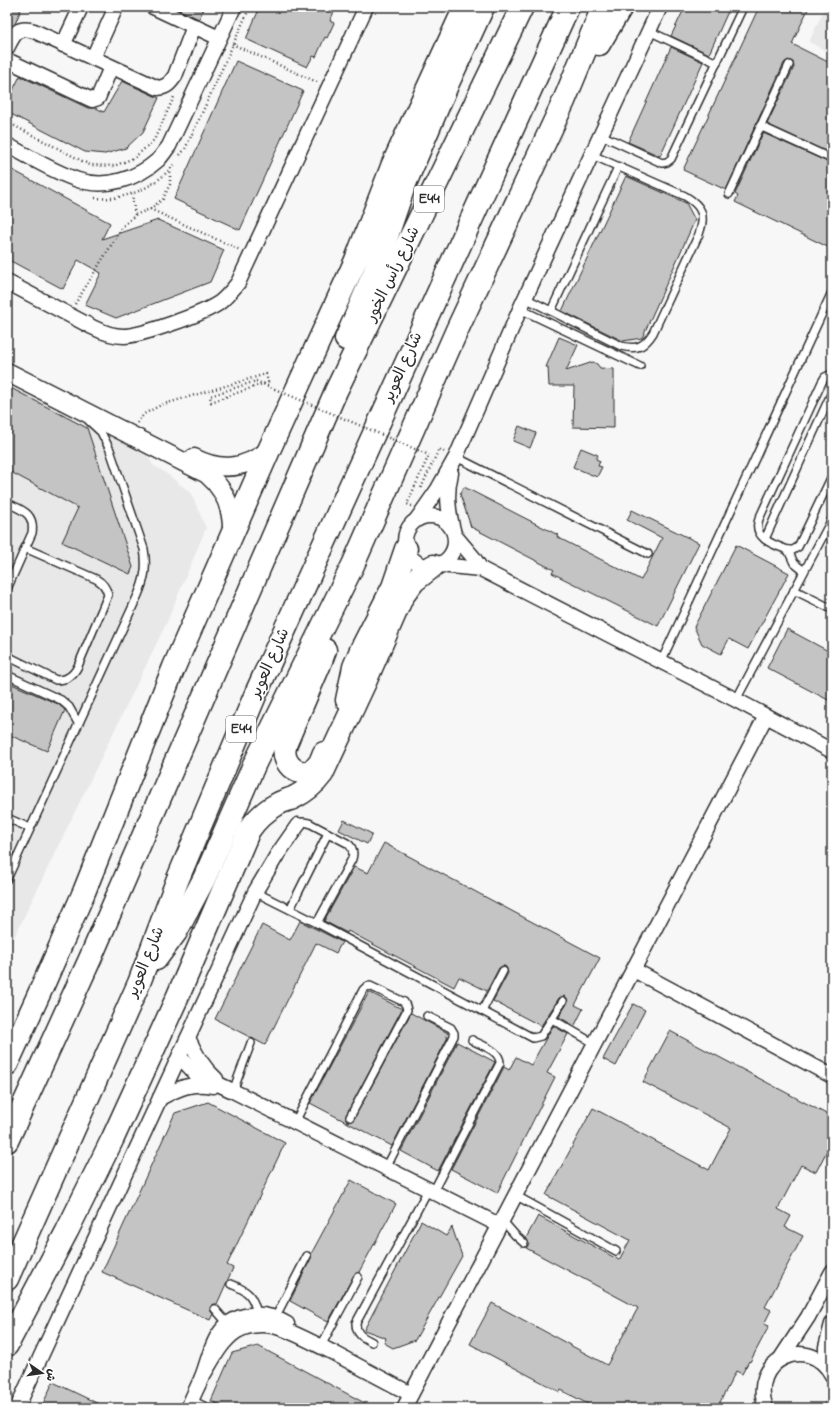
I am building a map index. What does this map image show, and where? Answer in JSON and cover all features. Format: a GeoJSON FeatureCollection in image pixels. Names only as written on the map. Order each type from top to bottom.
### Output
{"type":"FeatureCollection","features":[{"type":"Feature","properties":{"kind":"main road"},"geometry":{"type":"LineString","coordinates":[[7,1064],[84,892],[162,696],[232,534],[356,260],[393,164],[465,7]]}},
{"type":"Feature","properties":{"kind":"main road"},"geometry":{"type":"LineString","coordinates":[[336,391],[339,355],[374,271],[404,186],[483,7]]}},
{"type":"Feature","properties":{"kind":"main road","name":"شارع رأس الخور"},"geometry":{"type":"LineString","coordinates":[[336,391],[522,7]]}},
{"type":"Feature","properties":{"kind":"main road","name":"شارع العوير"},"geometry":{"type":"LineString","coordinates":[[7,1279],[139,983],[177,881],[257,691],[568,7]]}},
{"type":"Feature","properties":{"kind":"main road"},"geometry":{"type":"LineString","coordinates":[[139,983],[176,932],[204,879],[255,762],[353,565],[457,330],[564,102],[603,7]]}},
{"type":"Feature","properties":{"kind":"main road"},"geometry":{"type":"LineString","coordinates":[[564,102],[621,7]]}},
{"type":"Feature","properties":{"kind":"main road","name":"E44"},"geometry":{"type":"LineString","coordinates":[[7,1141],[94,952],[336,391]]}},
{"type":"Feature","properties":{"kind":"main road"},"geometry":{"type":"LineString","coordinates":[[332,608],[328,638],[324,652],[284,748],[285,760],[288,765],[298,771],[310,771],[319,764],[336,730],[345,707],[354,667],[361,650],[394,587],[406,549]]}},
{"type":"Feature","properties":{"kind":"main road"},"geometry":{"type":"LineString","coordinates":[[7,1345],[67,1231],[117,1131],[177,998],[249,830],[254,822],[268,809],[276,804],[301,794],[313,785],[322,774],[365,682],[402,597],[414,581],[436,566]]}},
{"type":"Feature","properties":{"kind":"street"},"geometry":{"type":"LineString","coordinates":[[63,45],[81,7]]}},
{"type":"Feature","properties":{"kind":"street"},"geometry":{"type":"LineString","coordinates":[[93,58],[116,7]]}},
{"type":"Feature","properties":{"kind":"street"},"geometry":{"type":"LineString","coordinates":[[153,7],[219,38]]}},
{"type":"Feature","properties":{"kind":"street"},"geometry":{"type":"LineString","coordinates":[[7,145],[64,175],[80,181],[97,184],[114,183],[130,178],[145,170],[159,160],[169,146],[234,7]]}},
{"type":"Feature","properties":{"kind":"street"},"geometry":{"type":"LineString","coordinates":[[7,282],[72,306],[102,332],[114,335],[131,335],[148,331],[206,310],[218,303],[229,294],[238,283],[366,7]]}},
{"type":"Feature","properties":{"kind":"street"},"geometry":{"type":"LineString","coordinates":[[660,7],[523,304],[456,457],[438,489],[408,529],[405,536],[406,549],[419,564],[481,568],[736,700],[832,752]]}},
{"type":"Feature","properties":{"kind":"street"},"geometry":{"type":"LineString","coordinates":[[7,48],[15,34],[21,30],[28,29],[158,88],[166,87],[175,76],[194,26]]}},
{"type":"Feature","properties":{"kind":"street"},"geometry":{"type":"LineString","coordinates":[[7,60],[92,100],[98,98],[111,67]]}},
{"type":"Feature","properties":{"kind":"street"},"geometry":{"type":"LineString","coordinates":[[7,360],[206,464],[228,467],[247,463],[259,458],[269,450]]}},
{"type":"Feature","properties":{"kind":"street"},"geometry":{"type":"LineString","coordinates":[[7,372],[207,474],[218,486],[228,502],[233,523],[232,534]]}},
{"type":"Feature","properties":{"kind":"street"},"geometry":{"type":"LineString","coordinates":[[436,566],[447,561],[455,546],[454,533],[449,512],[448,495],[450,479],[456,457]]}},
{"type":"Feature","properties":{"kind":"street"},"geometry":{"type":"LineString","coordinates":[[417,519],[424,516],[433,515],[442,518],[448,523],[481,568]]}},
{"type":"Feature","properties":{"kind":"street"},"geometry":{"type":"LineString","coordinates":[[404,1408],[766,716]]}},
{"type":"Feature","properties":{"kind":"street"},"geometry":{"type":"LineString","coordinates":[[17,1408],[255,892],[276,855],[298,824]]}},
{"type":"Feature","properties":{"kind":"street"},"geometry":{"type":"LineString","coordinates":[[634,970],[832,1076]]}},
{"type":"Feature","properties":{"kind":"street"},"geometry":{"type":"LineString","coordinates":[[188,1038],[198,1059],[206,1070],[215,1079],[233,1091]]}},
{"type":"Feature","properties":{"kind":"street"},"geometry":{"type":"LineString","coordinates":[[180,1057],[195,1073],[430,1191],[501,1223]]}},
{"type":"Feature","properties":{"kind":"street"},"geometry":{"type":"LineString","coordinates":[[160,1098],[184,1086],[193,1084],[203,1084],[233,1091]]}},
{"type":"Feature","properties":{"kind":"street"},"geometry":{"type":"LineString","coordinates":[[781,1358],[808,1317],[832,1272]]}},
{"type":"Feature","properties":{"kind":"street"},"geometry":{"type":"LineString","coordinates":[[189,1404],[202,1377],[214,1342],[222,1329],[242,1316],[257,1314],[275,1318],[318,1345],[411,1394]]}},
{"type":"Feature","properties":{"kind":"street"},"geometry":{"type":"LineString","coordinates":[[829,1370],[826,1347],[832,1324]]}},
{"type":"Feature","properties":{"kind":"street"},"geometry":{"type":"LineString","coordinates":[[202,1377],[226,1341],[238,1331],[250,1326],[274,1326],[318,1345]]}},
{"type":"Feature","properties":{"kind":"street"},"geometry":{"type":"LineString","coordinates":[[766,1408],[763,1400],[763,1380],[773,1364],[781,1358],[800,1354],[810,1356],[819,1360],[829,1370]]}},
{"type":"Feature","properties":{"kind":"street"},"geometry":{"type":"LineString","coordinates":[[755,1408],[762,1390]]}},
{"type":"Feature","properties":{"kind":"lane"},"geometry":{"type":"LineString","coordinates":[[601,135],[662,163],[671,159],[743,7]]}},
{"type":"Feature","properties":{"kind":"lane"},"geometry":{"type":"LineString","coordinates":[[649,31],[717,63]]}},
{"type":"Feature","properties":{"kind":"lane"},"geometry":{"type":"LineString","coordinates":[[729,194],[789,65]]}},
{"type":"Feature","properties":{"kind":"lane"},"geometry":{"type":"LineString","coordinates":[[760,126],[832,159]]}},
{"type":"Feature","properties":{"kind":"lane"},"geometry":{"type":"LineString","coordinates":[[523,304],[551,310],[621,346],[630,349],[640,347],[648,342],[653,333],[699,234],[703,223],[702,211],[695,202],[685,196],[592,155]]}},
{"type":"Feature","properties":{"kind":"lane"},"geometry":{"type":"LineString","coordinates":[[551,310],[618,167]]}},
{"type":"Feature","properties":{"kind":"lane"},"geometry":{"type":"LineString","coordinates":[[661,662],[832,292]]}},
{"type":"Feature","properties":{"kind":"lane"},"geometry":{"type":"LineString","coordinates":[[523,304],[640,366]]}},
{"type":"Feature","properties":{"kind":"lane"},"geometry":{"type":"LineString","coordinates":[[832,374],[825,377],[822,382],[759,519],[757,530],[760,536],[788,550],[793,550],[798,547],[832,476]]}},
{"type":"Feature","properties":{"kind":"lane"},"geometry":{"type":"LineString","coordinates":[[765,539],[832,392]]}},
{"type":"Feature","properties":{"kind":"lane"},"geometry":{"type":"LineString","coordinates":[[7,879],[143,584],[146,573],[144,549],[110,450],[101,432],[75,407]]}},
{"type":"Feature","properties":{"kind":"lane"},"geometry":{"type":"LineString","coordinates":[[456,457],[648,554]]}},
{"type":"Feature","properties":{"kind":"lane"},"geometry":{"type":"LineString","coordinates":[[7,504],[26,512],[31,518],[33,525],[32,532],[7,588]]}},
{"type":"Feature","properties":{"kind":"lane"},"geometry":{"type":"LineString","coordinates":[[736,700],[832,519]]}},
{"type":"Feature","properties":{"kind":"lane"},"geometry":{"type":"LineString","coordinates":[[7,656],[56,680],[63,680],[70,677],[78,666],[108,595],[106,588],[96,579],[25,548]]}},
{"type":"Feature","properties":{"kind":"lane"},"geometry":{"type":"LineString","coordinates":[[788,550],[794,563],[804,571]]}},
{"type":"Feature","properties":{"kind":"lane"},"geometry":{"type":"LineString","coordinates":[[794,590],[832,609]]}},
{"type":"Feature","properties":{"kind":"lane"},"geometry":{"type":"LineString","coordinates":[[7,675],[61,700],[74,714],[78,723]]}},
{"type":"Feature","properties":{"kind":"lane"},"geometry":{"type":"LineString","coordinates":[[7,818],[30,828]]}},
{"type":"Feature","properties":{"kind":"lane"},"geometry":{"type":"LineString","coordinates":[[298,824],[303,822],[309,823],[351,846],[353,850],[353,855],[317,923]]}},
{"type":"Feature","properties":{"kind":"lane"},"geometry":{"type":"LineString","coordinates":[[290,909],[328,833]]}},
{"type":"Feature","properties":{"kind":"lane"},"geometry":{"type":"LineString","coordinates":[[255,892],[317,923],[533,1038],[541,1036],[564,1001]]}},
{"type":"Feature","properties":{"kind":"lane"},"geometry":{"type":"LineString","coordinates":[[482,1010],[503,971]]}},
{"type":"Feature","properties":{"kind":"lane"},"geometry":{"type":"LineString","coordinates":[[295,1122],[363,990],[370,986],[404,1002],[407,1010],[350,1117]]}},
{"type":"Feature","properties":{"kind":"lane"},"geometry":{"type":"LineString","coordinates":[[386,1168],[454,1036],[451,1028],[427,1016]]}},
{"type":"Feature","properties":{"kind":"lane"},"geometry":{"type":"LineString","coordinates":[[552,1019],[595,1044]]}},
{"type":"Feature","properties":{"kind":"lane"},"geometry":{"type":"LineString","coordinates":[[372,1342],[360,1336],[356,1330],[356,1323],[500,1063],[500,1058],[497,1053],[472,1040]]}},
{"type":"Feature","properties":{"kind":"lane"},"geometry":{"type":"LineString","coordinates":[[233,1091],[251,1044]]}},
{"type":"Feature","properties":{"kind":"lane"},"geometry":{"type":"LineString","coordinates":[[515,1195],[616,1251]]}},
{"type":"Feature","properties":{"kind":"lane"},"geometry":{"type":"LineString","coordinates":[[501,1223],[524,1243]]}},
{"type":"Feature","properties":{"kind":"lane"},"geometry":{"type":"LineString","coordinates":[[275,1318],[307,1256]]}},
{"type":"Feature","properties":{"kind":"lane"},"geometry":{"type":"LineString","coordinates":[[318,1345],[358,1277]]}},
{"type":"Feature","properties":{"kind":"lane"},"geometry":{"type":"LineString","coordinates":[[231,1284],[241,1288],[249,1294],[255,1303],[257,1314]]}},
{"type":"Feature","properties":{"kind":"lane"},"geometry":{"type":"LineString","coordinates":[[215,1309],[228,1324]]}},
{"type":"Feature","properties":{"kind":"lane"},"geometry":{"type":"LineString","coordinates":[[189,1404],[208,1408]]}},
{"type":"Feature","properties":{"kind":"path"},"geometry":{"type":"LineString","coordinates":[[94,197],[117,197],[132,194],[160,179],[170,168],[185,149],[249,9],[256,8]]}},
{"type":"Feature","properties":{"kind":"path"},"geometry":{"type":"LineString","coordinates":[[219,38],[329,87]]}},
{"type":"Feature","properties":{"kind":"path"},"geometry":{"type":"LineString","coordinates":[[7,122],[90,164],[114,166],[134,158],[154,140],[174,96]]}},
{"type":"Feature","properties":{"kind":"path"},"geometry":{"type":"LineString","coordinates":[[82,307],[72,306],[123,226],[135,215],[150,209],[163,199],[170,184],[170,168]]}},
{"type":"Feature","properties":{"kind":"path"},"geometry":{"type":"LineString","coordinates":[[132,194],[135,215]]}},
{"type":"Feature","properties":{"kind":"path"},"geometry":{"type":"LineString","coordinates":[[150,209],[251,255]]}},
{"type":"Feature","properties":{"kind":"path"},"geometry":{"type":"LineString","coordinates":[[135,427],[144,414],[161,406],[266,374],[268,382],[211,402],[210,396],[256,381],[429,455],[407,504],[413,507],[416,499]]}},
{"type":"Feature","properties":{"kind":"path"},"geometry":{"type":"LineString","coordinates":[[419,492],[439,449]]}},
{"type":"Feature","properties":{"kind":"shaded area"},"geometry":{"type":"Polygon","coordinates":[[[825,7],[832,7],[832,54],[809,42],[825,7]]]}},
{"type":"Feature","properties":{"kind":"shaded area"},"geometry":{"type":"Polygon","coordinates":[[[7,374],[141,445],[153,465],[191,493],[206,528],[167,622],[7,952],[7,374]]]}},
{"type":"Feature","properties":{"kind":"building"},"geometry":{"type":"Polygon","coordinates":[[[7,7],[22,7],[15,24],[7,31],[7,7]]]}},
{"type":"Feature","properties":{"kind":"building"},"geometry":{"type":"Polygon","coordinates":[[[173,7],[204,7],[199,19],[173,7]]]}},
{"type":"Feature","properties":{"kind":"building"},"geometry":{"type":"Polygon","coordinates":[[[260,7],[336,7],[330,21],[334,23],[327,38],[325,37],[316,57],[313,56],[307,67],[246,39],[260,7]]]}},
{"type":"Feature","properties":{"kind":"building"},"geometry":{"type":"Polygon","coordinates":[[[685,7],[730,7],[709,54],[671,36],[685,7]]]}},
{"type":"Feature","properties":{"kind":"building"},"geometry":{"type":"Polygon","coordinates":[[[759,7],[809,7],[792,44],[832,64],[832,154],[767,124],[794,67],[793,62],[788,60],[784,63],[726,190],[683,170],[759,7]]]}},
{"type":"Feature","properties":{"kind":"building"},"geometry":{"type":"Polygon","coordinates":[[[671,47],[703,62],[660,156],[628,142],[671,47]]]}},
{"type":"Feature","properties":{"kind":"building"},"geometry":{"type":"Polygon","coordinates":[[[236,61],[303,91],[240,230],[174,199],[236,61]]]}},
{"type":"Feature","properties":{"kind":"building"},"geometry":{"type":"Polygon","coordinates":[[[20,76],[88,108],[96,108],[104,112],[122,81],[159,98],[143,132],[126,148],[105,154],[85,152],[7,112],[7,102],[20,76]]]}},
{"type":"Feature","properties":{"kind":"building"},"geometry":{"type":"Polygon","coordinates":[[[763,133],[832,164],[832,249],[735,202],[738,196],[735,194],[763,133]]]}},
{"type":"Feature","properties":{"kind":"building"},"geometry":{"type":"Polygon","coordinates":[[[7,167],[110,223],[102,239],[158,220],[224,250],[210,282],[116,318],[85,305],[101,273],[78,260],[63,289],[7,259],[7,167]]]}},
{"type":"Feature","properties":{"kind":"building"},"geometry":{"type":"Polygon","coordinates":[[[626,176],[686,203],[695,220],[642,338],[623,341],[562,311],[626,176]]]}},
{"type":"Feature","properties":{"kind":"building"},"geometry":{"type":"Polygon","coordinates":[[[559,337],[578,345],[566,371],[593,362],[600,368],[614,369],[614,428],[573,427],[574,386],[549,386],[548,367],[546,367],[559,337]]]}},
{"type":"Feature","properties":{"kind":"building"},"geometry":{"type":"Polygon","coordinates":[[[7,386],[87,428],[133,567],[130,574],[62,542],[78,508],[7,470],[7,386]]]}},
{"type":"Feature","properties":{"kind":"building"},"geometry":{"type":"Polygon","coordinates":[[[519,426],[536,433],[530,448],[513,441],[519,426]]]}},
{"type":"Feature","properties":{"kind":"building"},"geometry":{"type":"Polygon","coordinates":[[[581,448],[598,455],[596,459],[600,461],[598,466],[602,467],[597,477],[573,467],[581,448]]]}},
{"type":"Feature","properties":{"kind":"building"},"geometry":{"type":"Polygon","coordinates":[[[464,487],[558,535],[557,537],[641,580],[662,538],[627,520],[632,510],[699,543],[658,626],[552,573],[554,570],[471,527],[460,494],[464,487]]]}},
{"type":"Feature","properties":{"kind":"building"},"geometry":{"type":"Polygon","coordinates":[[[736,545],[789,573],[748,649],[729,639],[721,654],[702,644],[694,627],[736,545]]]}},
{"type":"Feature","properties":{"kind":"building"},"geometry":{"type":"Polygon","coordinates":[[[787,629],[832,653],[832,702],[767,668],[787,629]]]}},
{"type":"Feature","properties":{"kind":"building"},"geometry":{"type":"Polygon","coordinates":[[[7,682],[58,704],[65,710],[47,751],[7,734],[7,682]]]}},
{"type":"Feature","properties":{"kind":"building"},"geometry":{"type":"Polygon","coordinates":[[[344,820],[372,834],[367,844],[339,830],[344,820]]]}},
{"type":"Feature","properties":{"kind":"building"},"geometry":{"type":"Polygon","coordinates":[[[384,843],[600,958],[575,1005],[583,1009],[575,1025],[559,1017],[568,1002],[567,998],[564,996],[559,998],[541,1026],[493,1001],[508,973],[505,966],[499,968],[487,991],[459,977],[454,987],[348,931],[347,933],[324,921],[354,867],[368,873],[384,843]]]}},
{"type":"Feature","properties":{"kind":"building"},"geometry":{"type":"Polygon","coordinates":[[[300,921],[342,942],[336,953],[316,943],[265,1045],[215,1019],[262,925],[290,940],[300,921]]]}},
{"type":"Feature","properties":{"kind":"building"},"geometry":{"type":"Polygon","coordinates":[[[369,992],[402,1009],[346,1115],[348,1122],[354,1119],[411,1013],[448,1033],[446,1036],[448,1037],[392,1146],[310,1103],[369,992]]]}},
{"type":"Feature","properties":{"kind":"building"},"geometry":{"type":"Polygon","coordinates":[[[633,1004],[645,1010],[616,1066],[603,1059],[633,1004]]]}},
{"type":"Feature","properties":{"kind":"building"},"geometry":{"type":"Polygon","coordinates":[[[553,1026],[568,1034],[547,1073],[555,1077],[497,1193],[451,1169],[504,1067],[509,1070],[516,1057],[531,1065],[553,1026]]]}},
{"type":"Feature","properties":{"kind":"building"},"geometry":{"type":"Polygon","coordinates":[[[670,1031],[832,1117],[832,1141],[816,1172],[801,1165],[778,1209],[791,1216],[785,1227],[803,1236],[765,1307],[771,1310],[764,1324],[769,1326],[742,1374],[736,1371],[717,1408],[586,1408],[588,1404],[561,1390],[560,1392],[470,1344],[492,1303],[607,1365],[638,1308],[526,1248],[529,1244],[526,1238],[538,1216],[619,1260],[630,1240],[546,1195],[593,1108],[709,1170],[731,1128],[643,1082],[670,1031]]]}},
{"type":"Feature","properties":{"kind":"building"},"geometry":{"type":"Polygon","coordinates":[[[457,1042],[495,1062],[438,1171],[401,1151],[457,1042]]]}},
{"type":"Feature","properties":{"kind":"building"},"geometry":{"type":"Polygon","coordinates":[[[208,1102],[285,1143],[227,1265],[233,1268],[217,1304],[210,1307],[213,1314],[210,1320],[102,1272],[175,1113],[208,1102]]]}},
{"type":"Feature","properties":{"kind":"building"},"geometry":{"type":"Polygon","coordinates":[[[351,1180],[396,1204],[359,1272],[354,1275],[328,1322],[290,1301],[311,1258],[311,1254],[351,1180]]]}},
{"type":"Feature","properties":{"kind":"building"},"geometry":{"type":"Polygon","coordinates":[[[421,1221],[446,1236],[452,1227],[462,1256],[415,1340],[393,1348],[384,1343],[386,1338],[364,1330],[421,1221]]]}},
{"type":"Feature","properties":{"kind":"building"},"geometry":{"type":"Polygon","coordinates":[[[258,1346],[374,1408],[227,1408],[211,1401],[232,1353],[258,1346]]]}},
{"type":"Feature","properties":{"kind":"building"},"geometry":{"type":"Polygon","coordinates":[[[53,1382],[107,1408],[41,1408],[53,1382]]]}}]}
